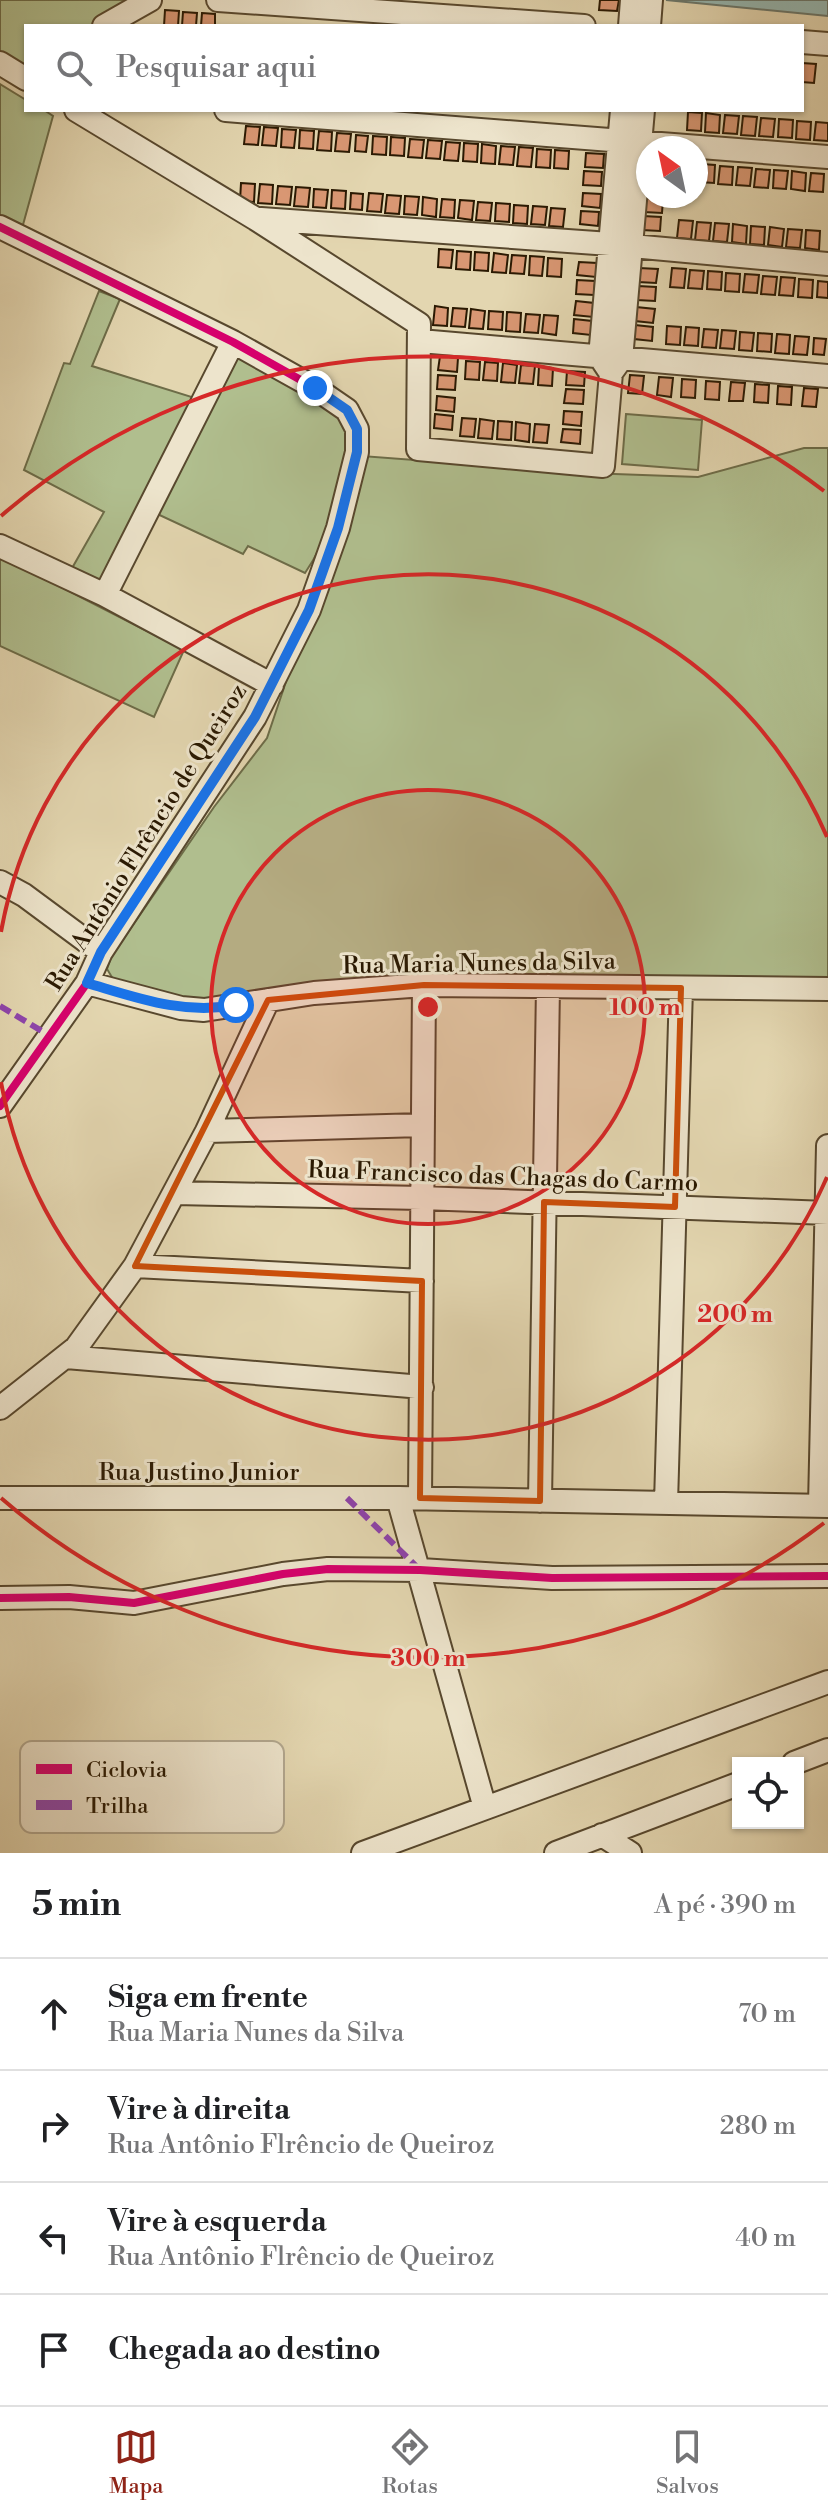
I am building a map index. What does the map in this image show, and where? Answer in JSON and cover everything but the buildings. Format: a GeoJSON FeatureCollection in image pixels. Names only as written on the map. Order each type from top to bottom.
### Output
{"type":"FeatureCollection","features":[{"type":"Feature","properties":{"kind":"street"},"geometry":{"type":"LineString","coordinates":[[108,24],[150,0]]}},
{"type":"Feature","properties":{"kind":"street"},"geometry":{"type":"LineString","coordinates":[[218,0],[556,24]]}},
{"type":"Feature","properties":{"kind":"street"},"geometry":{"type":"LineString","coordinates":[[630,24],[632,0]]}},
{"type":"Feature","properties":{"kind":"street"},"geometry":{"type":"LineString","coordinates":[[649,24],[651,0]]}},
{"type":"Feature","properties":{"kind":"street"},"geometry":{"type":"LineString","coordinates":[[804,42],[828,44]]}},
{"type":"Feature","properties":{"kind":"street"},"geometry":{"type":"LineString","coordinates":[[79,112],[256,219],[419,324],[418,449],[603,466],[630,141],[642,112]]}},
{"type":"Feature","properties":{"kind":"street"},"geometry":{"type":"LineString","coordinates":[[252,112],[828,157]]}},
{"type":"Feature","properties":{"kind":"street"},"geometry":{"type":"LineString","coordinates":[[623,112],[630,141]]}},
{"type":"Feature","properties":{"kind":"street"},"geometry":{"type":"LineString","coordinates":[[256,219],[621,245],[828,264]]}},
{"type":"Feature","properties":{"kind":"street","name":"Rua Antônio Flrêncio de Queiroz"},"geometry":{"type":"LineString","coordinates":[[0,227],[233,342],[315,388],[347,410],[357,429],[357,452],[338,528],[309,610],[272,685],[255,717],[101,952],[87,983],[0,1106]]}},
{"type":"Feature","properties":{"kind":"street"},"geometry":{"type":"LineString","coordinates":[[420,341],[611,363],[828,376]]}},
{"type":"Feature","properties":{"kind":"street"},"geometry":{"type":"LineString","coordinates":[[105,595],[233,342]]}},
{"type":"Feature","properties":{"kind":"street"},"geometry":{"type":"LineString","coordinates":[[0,546],[105,595],[272,685]]}},
{"type":"Feature","properties":{"kind":"street"},"geometry":{"type":"LineString","coordinates":[[0,882],[24,895],[101,952]]}},
{"type":"Feature","properties":{"kind":"street","name":"Rua Maria Nunes da Silva"},"geometry":{"type":"LineString","coordinates":[[87,983],[181,1008],[218,1009],[314,993],[424,985],[828,989]]}},
{"type":"Feature","properties":{"kind":"street"},"geometry":{"type":"LineString","coordinates":[[424,985],[422,1387],[409,1498],[420,1570],[485,1808]]}},
{"type":"Feature","properties":{"kind":"street"},"geometry":{"type":"LineString","coordinates":[[540,1501],[548,986]]}},
{"type":"Feature","properties":{"kind":"street"},"geometry":{"type":"LineString","coordinates":[[666,1503],[681,988]]}},
{"type":"Feature","properties":{"kind":"street"},"geometry":{"type":"LineString","coordinates":[[0,1408],[76,1348],[135,1266],[207,1131],[268,1000]]}},
{"type":"Feature","properties":{"kind":"street"},"geometry":{"type":"LineString","coordinates":[[207,1131],[422,1125]]}},
{"type":"Feature","properties":{"kind":"street"},"geometry":{"type":"LineString","coordinates":[[824,1506],[828,1146]]}},
{"type":"Feature","properties":{"kind":"street","name":"Rua Francisco das Chagas do Carmo"},"geometry":{"type":"LineString","coordinates":[[175,1193],[421,1198],[827,1213]]}},
{"type":"Feature","properties":{"kind":"street"},"geometry":{"type":"LineString","coordinates":[[135,1266],[422,1281]]}},
{"type":"Feature","properties":{"kind":"street"},"geometry":{"type":"LineString","coordinates":[[66,1357],[422,1387]]}},
{"type":"Feature","properties":{"kind":"street","name":"Rua Justino Junior"},"geometry":{"type":"LineString","coordinates":[[0,1498],[409,1498],[824,1506]]}},
{"type":"Feature","properties":{"kind":"street"},"geometry":{"type":"LineString","coordinates":[[0,1598],[69,1597],[134,1603],[283,1574],[328,1569],[420,1570],[552,1578],[828,1576]]}},
{"type":"Feature","properties":{"kind":"street"},"geometry":{"type":"LineString","coordinates":[[363,1853],[828,1682]]}},
{"type":"Feature","properties":{"kind":"street"},"geometry":{"type":"LineString","coordinates":[[804,1759],[828,1750]]}},
{"type":"Feature","properties":{"kind":"street"},"geometry":{"type":"LineString","coordinates":[[556,1853],[732,1786]]}},
{"type":"Feature","properties":{"kind":"street"},"geometry":{"type":"LineString","coordinates":[[602,1835],[630,1853]]}},
{"type":"Feature","properties":{"kind":"highlighted area"},"geometry":{"type":"Polygon","coordinates":[[[424,985],[681,988],[675,1207],[544,1202],[540,1501],[420,1498],[422,1281],[135,1266],[268,1000],[424,985]]]}},
{"type":"Feature","properties":{"kind":"green space"},"geometry":{"type":"Polygon","coordinates":[[[0,0],[143,0],[102,24],[24,24],[24,69],[0,62],[0,0]]]}},
{"type":"Feature","properties":{"kind":"green space"},"geometry":{"type":"Polygon","coordinates":[[[0,84],[24,99],[24,112],[47,112],[53,116],[21,232],[0,221],[0,84]]]}},
{"type":"Feature","properties":{"kind":"green space"},"geometry":{"type":"Polygon","coordinates":[[[99,291],[120,299],[92,366],[195,398],[103,589],[71,570],[104,512],[24,470],[64,363],[70,364],[99,291]]]}},
{"type":"Feature","properties":{"kind":"green space"},"geometry":{"type":"Polygon","coordinates":[[[241,356],[340,410],[352,432],[330,523],[305,573],[248,546],[243,554],[153,512],[232,359],[241,356]]]}},
{"type":"Feature","properties":{"kind":"green space"},"geometry":{"type":"Polygon","coordinates":[[[626,414],[702,420],[698,470],[622,464],[626,414]]]}},
{"type":"Feature","properties":{"kind":"green space"},"geometry":{"type":"Polygon","coordinates":[[[804,448],[828,448],[828,981],[191,1004],[113,979],[107,969],[111,957],[214,807],[267,738],[362,456],[587,473],[698,477],[804,448]]]}},
{"type":"Feature","properties":{"kind":"green space"},"geometry":{"type":"Polygon","coordinates":[[[0,556],[184,650],[154,717],[0,646],[0,556]]]}},
{"type":"Feature","properties":{"kind":"water"},"geometry":{"type":"Polygon","coordinates":[[[666,0],[828,0],[828,16],[666,0]]]}},
{"type":"Feature","properties":{"kind":"marked path"},"geometry":{"type":"LineString","coordinates":[[0,1006],[50,1036]]}},
{"type":"Feature","properties":{"kind":"marked path"},"geometry":{"type":"LineString","coordinates":[[347,1498],[420,1570]]}},
{"type":"Feature","properties":{"kind":"cycle path"},"geometry":{"type":"LineString","coordinates":[[0,227],[233,342],[315,388],[347,410],[357,429],[357,452],[338,528],[309,610],[255,717],[101,952],[87,983],[0,1106]]}},
{"type":"Feature","properties":{"kind":"cycle path"},"geometry":{"type":"LineString","coordinates":[[0,1598],[69,1597],[134,1603],[283,1574],[328,1569],[420,1570],[552,1578],[828,1576]]}},
{"type":"Feature","properties":{"kind":"route"},"geometry":{"type":"LineString","coordinates":[[236,1005],[204,1010],[181,1008],[87,983],[101,952],[255,717],[309,610],[338,528],[357,452],[357,429],[347,410],[315,388]]}}]}
